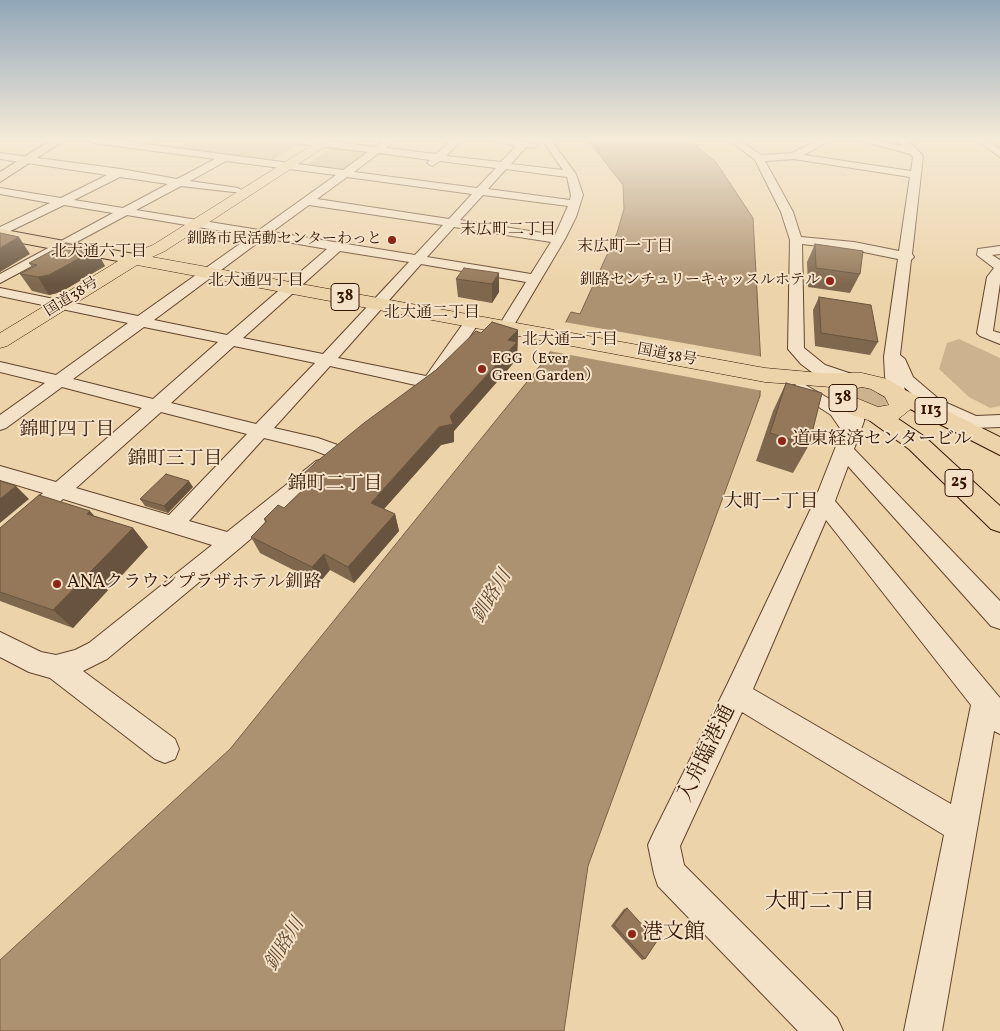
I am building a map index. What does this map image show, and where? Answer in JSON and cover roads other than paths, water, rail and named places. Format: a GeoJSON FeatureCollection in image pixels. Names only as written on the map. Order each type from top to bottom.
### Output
{"type":"FeatureCollection","features":[{"type":"Feature","properties":{"kind":"highway"},"geometry":{"type":"LineString","coordinates":[[134,259],[159,248],[193,222],[243,188]]}},
{"type":"Feature","properties":{"kind":"highway"},"geometry":{"type":"LineString","coordinates":[[193,222],[248,188]]}},
{"type":"Feature","properties":{"kind":"highway","name":"国道38号"},"geometry":{"type":"LineString","coordinates":[[0,342],[134,259],[556,335],[765,375],[805,375],[871,405]]}},
{"type":"Feature","properties":{"kind":"main road"},"geometry":{"type":"LineString","coordinates":[[0,233],[134,259]]}},
{"type":"Feature","properties":{"kind":"main road","name":"113"},"geometry":{"type":"LineString","coordinates":[[871,405],[950,426],[974,434],[1000,447]]}},
{"type":"Feature","properties":{"kind":"main road","name":"25"},"geometry":{"type":"LineString","coordinates":[[871,405],[917,443],[1000,522]]}},
{"type":"Feature","properties":{"kind":"street"},"geometry":{"type":"LineString","coordinates":[[0,233],[89,188]]}},
{"type":"Feature","properties":{"kind":"street"},"geometry":{"type":"LineString","coordinates":[[0,279],[168,188]]}},
{"type":"Feature","properties":{"kind":"street"},"geometry":{"type":"LineString","coordinates":[[219,188],[238,191]]}},
{"type":"Feature","properties":{"kind":"street"},"geometry":{"type":"LineString","coordinates":[[0,424],[325,188]]}},
{"type":"Feature","properties":{"kind":"street"},"geometry":{"type":"LineString","coordinates":[[449,188],[575,204]]}},
{"type":"Feature","properties":{"kind":"street"},"geometry":{"type":"LineString","coordinates":[[174,524],[326,361],[481,188]]}},
{"type":"Feature","properties":{"kind":"street"},"geometry":{"type":"LineString","coordinates":[[506,327],[559,239],[575,204],[577,195],[575,188]]}},
{"type":"Feature","properties":{"kind":"street"},"geometry":{"type":"LineString","coordinates":[[775,188],[787,212],[796,240],[796,349],[805,375]]}},
{"type":"Feature","properties":{"kind":"street"},"geometry":{"type":"LineString","coordinates":[[871,405],[893,352],[915,188]]}},
{"type":"Feature","properties":{"kind":"street"},"geometry":{"type":"LineString","coordinates":[[0,191],[535,279]]}},
{"type":"Feature","properties":{"kind":"street"},"geometry":{"type":"LineString","coordinates":[[308,201],[559,239]]}},
{"type":"Feature","properties":{"kind":"street"},"geometry":{"type":"LineString","coordinates":[[796,240],[854,246],[907,257]]}},
{"type":"Feature","properties":{"kind":"street"},"geometry":{"type":"LineString","coordinates":[[0,543],[338,246]]}},
{"type":"Feature","properties":{"kind":"street"},"geometry":{"type":"LineString","coordinates":[[1000,250],[983,252],[982,255],[1000,267],[994,277],[985,333],[1000,339]]}},
{"type":"Feature","properties":{"kind":"street"},"geometry":{"type":"LineString","coordinates":[[0,292],[431,382]]}},
{"type":"Feature","properties":{"kind":"street"},"geometry":{"type":"LineString","coordinates":[[409,398],[431,382],[472,321]]}},
{"type":"Feature","properties":{"kind":"street"},"geometry":{"type":"LineString","coordinates":[[871,405],[884,368],[893,352]]}},
{"type":"Feature","properties":{"kind":"street"},"geometry":{"type":"LineString","coordinates":[[893,352],[906,380],[934,404],[953,414],[975,422],[1000,420]]}},
{"type":"Feature","properties":{"kind":"street"},"geometry":{"type":"LineString","coordinates":[[0,367],[323,446],[347,446],[98,652],[79,661],[56,667]]}},
{"type":"Feature","properties":{"kind":"street"},"geometry":{"type":"LineString","coordinates":[[871,405],[1000,618]]}},
{"type":"Feature","properties":{"kind":"street","name":"入舟臨港通"},"geometry":{"type":"LineString","coordinates":[[824,1031],[670,874],[664,845],[737,694],[824,502],[871,405]]}},
{"type":"Feature","properties":{"kind":"street"},"geometry":{"type":"LineString","coordinates":[[0,473],[232,542]]}},
{"type":"Feature","properties":{"kind":"street"},"geometry":{"type":"LineString","coordinates":[[824,502],[992,712],[962,828],[923,1031]]}},
{"type":"Feature","properties":{"kind":"street"},"geometry":{"type":"LineString","coordinates":[[0,644],[38,663],[56,667],[165,749]]}},
{"type":"Feature","properties":{"kind":"street"},"geometry":{"type":"LineString","coordinates":[[737,694],[962,828]]}},
{"type":"Feature","properties":{"kind":"water","name":"釧路川"},"geometry":{"type":"Polygon","coordinates":[[[623,188],[733,188],[753,218],[761,366],[760,396],[588,866],[564,1031],[0,1031],[0,960],[230,749],[548,356],[571,312],[580,314],[617,233],[624,209],[623,188]]]}},
{"type":"Feature","properties":{"kind":"place","name":"釧路市民活動センターわっと"},"geometry":{"type":"Point","coordinates":[392,240]}},
{"type":"Feature","properties":{"kind":"place","name":"釧路センチュリーキャッスルホテル"},"geometry":{"type":"Point","coordinates":[830,281]}},
{"type":"Feature","properties":{"kind":"place","name":"EGG（Ever Green Garden）"},"geometry":{"type":"Point","coordinates":[482,369]}},
{"type":"Feature","properties":{"kind":"place","name":"道東経済センタービル"},"geometry":{"type":"Point","coordinates":[782,441]}},
{"type":"Feature","properties":{"kind":"place","name":"ANAクラウンプラザホテル釧路"},"geometry":{"type":"Point","coordinates":[57,584]}},
{"type":"Feature","properties":{"kind":"place","name":"港文館"},"geometry":{"type":"Point","coordinates":[632,934]}},
{"type":"Feature","properties":{"kind":"district","name":"末広町二丁目"},"geometry":{"type":"Point","coordinates":[508,231]}},
{"type":"Feature","properties":{"kind":"district","name":"末広町一丁目"},"geometry":{"type":"Point","coordinates":[625,248]}},
{"type":"Feature","properties":{"kind":"district","name":"北大通六丁目"},"geometry":{"type":"Point","coordinates":[99,253]}},
{"type":"Feature","properties":{"kind":"district","name":"北大通四丁目"},"geometry":{"type":"Point","coordinates":[256,282]}},
{"type":"Feature","properties":{"kind":"district","name":"北大通二丁目"},"geometry":{"type":"Point","coordinates":[432,314]}},
{"type":"Feature","properties":{"kind":"district","name":"北大通一丁目"},"geometry":{"type":"Point","coordinates":[570,341]}},
{"type":"Feature","properties":{"kind":"district","name":"錦町四丁目"},"geometry":{"type":"Point","coordinates":[67,432]}},
{"type":"Feature","properties":{"kind":"district","name":"錦町三丁目"},"geometry":{"type":"Point","coordinates":[175,461]}},
{"type":"Feature","properties":{"kind":"district","name":"錦町二丁目"},"geometry":{"type":"Point","coordinates":[335,486]}},
{"type":"Feature","properties":{"kind":"district","name":"大町一丁目"},"geometry":{"type":"Point","coordinates":[771,504]}},
{"type":"Feature","properties":{"kind":"district","name":"大町二丁目"},"geometry":{"type":"Point","coordinates":[820,904]}}]}
